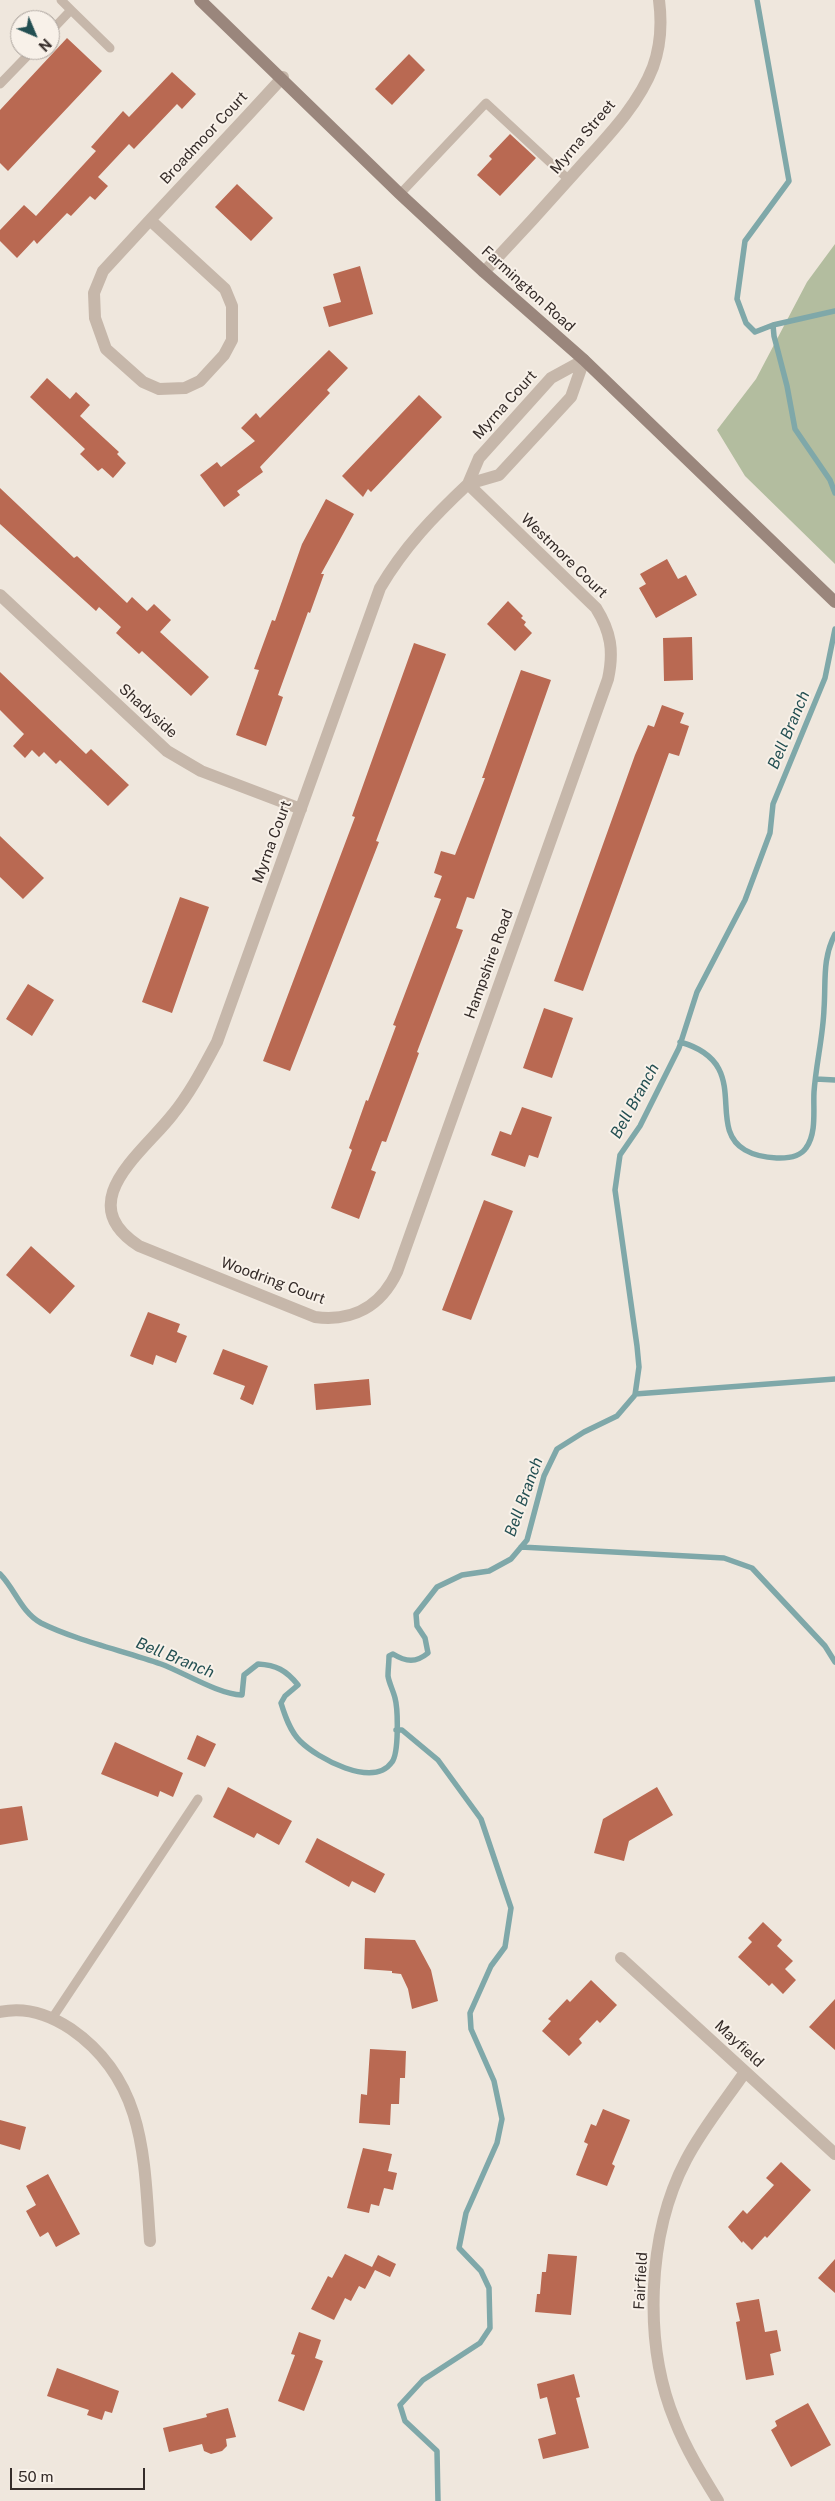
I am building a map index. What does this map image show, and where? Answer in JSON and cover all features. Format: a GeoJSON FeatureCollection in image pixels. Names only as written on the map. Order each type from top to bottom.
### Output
{"type":"FeatureCollection","features":[{"type":"Feature","properties":{"kind":"main road","name":"Farmington Road"},"geometry":{"type":"LineString","coordinates":[[200,0],[283,78],[400,194],[484,272],[584,360],[835,602]]}},
{"type":"Feature","properties":{"kind":"street","name":"Myrna Street"},"geometry":{"type":"LineString","coordinates":[[484,272],[612,132],[641,91],[653,68],[661,34],[659,0]]}},
{"type":"Feature","properties":{"kind":"street","name":"Broadmoor Court"},"geometry":{"type":"LineString","coordinates":[[150,220],[225,289],[232,306],[232,340],[224,355],[200,382],[185,388],[158,389],[143,382],[106,349],[95,318],[94,293],[103,271],[150,220],[283,78]]}},
{"type":"Feature","properties":{"kind":"street","name":"Myrna Court"},"geometry":{"type":"LineString","coordinates":[[112,1213],[112,1192],[119,1174],[175,1112],[200,1074],[217,1042],[380,588],[405,549],[424,526],[468,484],[479,458],[551,378],[584,360]]}},
{"type":"Feature","properties":{"kind":"street","name":"Myrna Court"},"geometry":{"type":"LineString","coordinates":[[468,484],[499,475],[570,397],[584,360]]}},
{"type":"Feature","properties":{"kind":"street","name":"Westmore Court"},"geometry":{"type":"LineString","coordinates":[[468,484],[596,608],[604,621],[610,640],[612,659],[608,679],[593,720]]}},
{"type":"Feature","properties":{"kind":"street","name":"Shadyside"},"geometry":{"type":"LineString","coordinates":[[0,595],[167,751],[201,770],[301,809]]}},
{"type":"Feature","properties":{"kind":"street","name":"Hampshire Road"},"geometry":{"type":"LineString","coordinates":[[416,1218],[593,720]]}},
{"type":"Feature","properties":{"kind":"street","name":"Woodring Court"},"geometry":{"type":"LineString","coordinates":[[112,1213],[121,1232],[139,1246],[303,1313],[327,1318],[350,1316],[371,1306],[380,1298],[397,1272],[416,1218]]}},
{"type":"Feature","properties":{"kind":"street","name":"Mayfield"},"geometry":{"type":"LineString","coordinates":[[621,1958],[835,2154]]}},
{"type":"Feature","properties":{"kind":"street"},"geometry":{"type":"LineString","coordinates":[[0,2012],[29,2011],[53,2017],[80,2035],[98,2052],[117,2075],[130,2100],[144,2154],[150,2241]]}},
{"type":"Feature","properties":{"kind":"street","name":"Fairfield"},"geometry":{"type":"LineString","coordinates":[[718,2501],[690,2453],[674,2420],[662,2380],[656,2350],[655,2280],[663,2226],[671,2196],[685,2162],[745,2072]]}},
{"type":"Feature","properties":{"kind":"lane"},"geometry":{"type":"LineString","coordinates":[[61,0],[110,48]]}},
{"type":"Feature","properties":{"kind":"lane"},"geometry":{"type":"LineString","coordinates":[[60,22],[71,10]]}},
{"type":"Feature","properties":{"kind":"lane"},"geometry":{"type":"LineString","coordinates":[[0,84],[23,60]]}},
{"type":"Feature","properties":{"kind":"lane"},"geometry":{"type":"LineString","coordinates":[[400,194],[486,103],[569,180]]}},
{"type":"Feature","properties":{"kind":"lane"},"geometry":{"type":"LineString","coordinates":[[53,2017],[198,1799]]}},
{"type":"Feature","properties":{"kind":"green space"},"geometry":{"type":"Polygon","coordinates":[[[835,244],[835,564],[745,476],[717,430],[756,379],[807,282],[835,244]]]}},
{"type":"Feature","properties":{"kind":"building"},"geometry":{"type":"Polygon","coordinates":[[[67,38],[102,71],[8,171],[0,163],[0,110],[47,60],[60,60],[60,46],[67,38]]]}},
{"type":"Feature","properties":{"kind":"building"},"geometry":{"type":"Polygon","coordinates":[[[409,54],[425,70],[392,105],[375,89],[409,54]]]}},
{"type":"Feature","properties":{"kind":"building"},"geometry":{"type":"Polygon","coordinates":[[[172,72],[196,94],[182,109],[177,104],[134,149],[129,144],[98,177],[108,186],[95,200],[90,196],[71,216],[67,213],[37,244],[34,240],[17,258],[0,241],[0,230],[24,205],[36,216],[96,151],[91,147],[123,111],[129,117],[172,72]]]}},
{"type":"Feature","properties":{"kind":"building"},"geometry":{"type":"Polygon","coordinates":[[[510,134],[536,158],[500,196],[477,175],[492,159],[489,156],[510,134]]]}},
{"type":"Feature","properties":{"kind":"building"},"geometry":{"type":"Polygon","coordinates":[[[237,184],[273,218],[251,241],[215,207],[237,184]]]}},
{"type":"Feature","properties":{"kind":"building"},"geometry":{"type":"Polygon","coordinates":[[[360,266],[373,314],[329,327],[323,307],[341,302],[333,274],[360,266]]]}},
{"type":"Feature","properties":{"kind":"building"},"geometry":{"type":"Polygon","coordinates":[[[329,350],[348,368],[327,390],[330,393],[260,467],[263,472],[237,491],[240,495],[224,507],[200,475],[217,462],[221,467],[255,441],[241,428],[256,413],[260,418],[329,350]]]}},
{"type":"Feature","properties":{"kind":"building"},"geometry":{"type":"Polygon","coordinates":[[[47,378],[70,399],[76,392],[90,405],[80,416],[119,452],[117,454],[126,463],[113,478],[102,468],[98,471],[80,454],[85,449],[30,397],[47,378]]]}},
{"type":"Feature","properties":{"kind":"building"},"geometry":{"type":"Polygon","coordinates":[[[419,395],[442,417],[371,492],[368,489],[363,497],[342,476],[419,395]]]}},
{"type":"Feature","properties":{"kind":"building"},"geometry":{"type":"Polygon","coordinates":[[[0,488],[74,558],[77,556],[127,603],[132,597],[147,611],[154,604],[171,620],[160,632],[209,677],[191,696],[142,651],[139,654],[116,633],[121,627],[99,607],[96,611],[0,524],[0,488]]]}},
{"type":"Feature","properties":{"kind":"building"},"geometry":{"type":"Polygon","coordinates":[[[326,499],[354,514],[321,574],[324,574],[278,695],[283,697],[266,746],[236,735],[259,670],[254,669],[272,620],[275,621],[302,544],[326,499]]]}},
{"type":"Feature","properties":{"kind":"building"},"geometry":{"type":"Polygon","coordinates":[[[667,559],[678,579],[686,575],[697,595],[656,618],[639,588],[646,584],[640,574],[667,559]]]}},
{"type":"Feature","properties":{"kind":"building"},"geometry":{"type":"Polygon","coordinates":[[[508,601],[523,616],[521,618],[526,622],[524,625],[532,633],[515,651],[487,624],[508,601]]]}},
{"type":"Feature","properties":{"kind":"building"},"geometry":{"type":"Polygon","coordinates":[[[692,637],[693,680],[664,681],[663,638],[692,637]]]}},
{"type":"Feature","properties":{"kind":"building"},"geometry":{"type":"Polygon","coordinates":[[[414,643],[446,654],[376,841],[379,842],[290,1071],[263,1061],[355,817],[352,816],[414,643]]]}},
{"type":"Feature","properties":{"kind":"building"},"geometry":{"type":"Polygon","coordinates":[[[521,670],[551,680],[474,899],[467,897],[456,928],[463,930],[417,1052],[419,1053],[386,1142],[382,1141],[371,1170],[376,1172],[359,1219],[331,1208],[352,1150],[349,1148],[366,1100],[368,1101],[396,1026],[393,1025],[441,899],[434,897],[442,876],[434,873],[441,851],[455,855],[485,778],[482,778],[521,670]]]}},
{"type":"Feature","properties":{"kind":"building"},"geometry":{"type":"Polygon","coordinates":[[[0,672],[86,754],[91,749],[129,785],[108,806],[60,760],[56,764],[44,752],[39,757],[32,750],[25,758],[13,746],[24,734],[0,710],[0,672]]]}},
{"type":"Feature","properties":{"kind":"building"},"geometry":{"type":"Polygon","coordinates":[[[662,705],[684,713],[680,723],[689,726],[679,756],[669,753],[583,991],[554,981],[635,755],[648,725],[654,727],[662,705]]]}},
{"type":"Feature","properties":{"kind":"building"},"geometry":{"type":"Polygon","coordinates":[[[0,836],[44,878],[23,899],[0,877],[0,836]]]}},
{"type":"Feature","properties":{"kind":"building"},"geometry":{"type":"Polygon","coordinates":[[[180,897],[209,907],[172,1013],[142,1002],[180,897]]]}},
{"type":"Feature","properties":{"kind":"building"},"geometry":{"type":"Polygon","coordinates":[[[28,984],[54,1000],[32,1036],[6,1019],[28,984]]]}},
{"type":"Feature","properties":{"kind":"building"},"geometry":{"type":"Polygon","coordinates":[[[544,1008],[573,1018],[552,1078],[523,1068],[544,1008]]]}},
{"type":"Feature","properties":{"kind":"building"},"geometry":{"type":"Polygon","coordinates":[[[522,1107],[552,1117],[538,1158],[529,1155],[525,1167],[491,1155],[500,1131],[511,1135],[522,1107]]]}},
{"type":"Feature","properties":{"kind":"building"},"geometry":{"type":"Polygon","coordinates":[[[484,1200],[513,1211],[471,1320],[442,1310],[484,1200]]]}},
{"type":"Feature","properties":{"kind":"building"},"geometry":{"type":"Polygon","coordinates":[[[31,1246],[75,1286],[50,1314],[6,1275],[31,1246]]]}},
{"type":"Feature","properties":{"kind":"building"},"geometry":{"type":"Polygon","coordinates":[[[148,1312],[180,1324],[177,1332],[187,1336],[176,1363],[156,1355],[153,1365],[130,1356],[148,1312]]]}},
{"type":"Feature","properties":{"kind":"building"},"geometry":{"type":"Polygon","coordinates":[[[223,1349],[268,1366],[253,1405],[240,1399],[245,1386],[213,1374],[223,1349]]]}},
{"type":"Feature","properties":{"kind":"building"},"geometry":{"type":"Polygon","coordinates":[[[369,1379],[371,1405],[316,1410],[314,1384],[369,1379]]]}},
{"type":"Feature","properties":{"kind":"building"},"geometry":{"type":"Polygon","coordinates":[[[197,1735],[216,1744],[205,1767],[187,1759],[197,1735]]]}},
{"type":"Feature","properties":{"kind":"building"},"geometry":{"type":"Polygon","coordinates":[[[115,1742],[183,1773],[173,1797],[160,1791],[158,1797],[101,1774],[115,1742]]]}},
{"type":"Feature","properties":{"kind":"building"},"geometry":{"type":"Polygon","coordinates":[[[228,1787],[292,1821],[279,1845],[257,1833],[254,1838],[213,1817],[228,1787]]]}},
{"type":"Feature","properties":{"kind":"building"},"geometry":{"type":"Polygon","coordinates":[[[657,1787],[673,1815],[629,1841],[624,1861],[594,1853],[603,1819],[657,1787]]]}},
{"type":"Feature","properties":{"kind":"building"},"geometry":{"type":"Polygon","coordinates":[[[22,1806],[28,1840],[0,1845],[0,1809],[22,1806]]]}},
{"type":"Feature","properties":{"kind":"building"},"geometry":{"type":"Polygon","coordinates":[[[317,1838],[385,1874],[375,1893],[352,1881],[349,1887],[305,1862],[317,1838]]]}},
{"type":"Feature","properties":{"kind":"building"},"geometry":{"type":"Polygon","coordinates":[[[763,1922],[782,1940],[777,1946],[793,1961],[785,1969],[796,1980],[783,1994],[772,1983],[769,1986],[738,1957],[752,1942],[748,1938],[763,1922]]]}},
{"type":"Feature","properties":{"kind":"building"},"geometry":{"type":"Polygon","coordinates":[[[365,1938],[415,1940],[431,1970],[438,2001],[412,2009],[408,1989],[401,1974],[392,1973],[392,1971],[364,1969],[365,1938]]]}},
{"type":"Feature","properties":{"kind":"building"},"geometry":{"type":"Polygon","coordinates":[[[591,1980],[617,2005],[600,2023],[597,2020],[579,2039],[582,2043],[569,2056],[542,2031],[551,2021],[548,2019],[567,1999],[570,2002],[591,1980]]]}},
{"type":"Feature","properties":{"kind":"building"},"geometry":{"type":"Polygon","coordinates":[[[835,1999],[835,2050],[809,2027],[835,1999]]]}},
{"type":"Feature","properties":{"kind":"building"},"geometry":{"type":"Polygon","coordinates":[[[370,2049],[406,2051],[405,2078],[400,2078],[399,2104],[391,2104],[390,2125],[359,2123],[361,2094],[367,2095],[370,2049]]]}},
{"type":"Feature","properties":{"kind":"building"},"geometry":{"type":"Polygon","coordinates":[[[603,2109],[630,2120],[612,2164],[615,2166],[607,2186],[576,2175],[588,2144],[584,2142],[591,2124],[596,2126],[603,2109]]]}},
{"type":"Feature","properties":{"kind":"building"},"geometry":{"type":"Polygon","coordinates":[[[0,2120],[26,2127],[20,2150],[0,2144],[0,2120]]]}},
{"type":"Feature","properties":{"kind":"building"},"geometry":{"type":"Polygon","coordinates":[[[363,2148],[392,2154],[388,2171],[397,2173],[393,2190],[384,2188],[379,2206],[371,2204],[369,2213],[347,2208],[363,2148]]]}},
{"type":"Feature","properties":{"kind":"building"},"geometry":{"type":"Polygon","coordinates":[[[781,2162],[811,2190],[767,2238],[765,2236],[752,2250],[743,2241],[742,2243],[728,2227],[743,2210],[747,2214],[774,2185],[766,2178],[781,2162]]]}},
{"type":"Feature","properties":{"kind":"building"},"geometry":{"type":"Polygon","coordinates":[[[48,2174],[80,2234],[56,2247],[48,2232],[40,2237],[26,2211],[36,2205],[26,2186],[48,2174]]]}},
{"type":"Feature","properties":{"kind":"building"},"geometry":{"type":"Polygon","coordinates":[[[345,2254],[372,2267],[378,2255],[396,2264],[390,2277],[375,2270],[365,2289],[359,2286],[351,2301],[345,2298],[334,2320],[311,2309],[328,2276],[332,2278],[345,2254]]]}},
{"type":"Feature","properties":{"kind":"building"},"geometry":{"type":"Polygon","coordinates":[[[548,2254],[577,2256],[571,2315],[535,2312],[537,2294],[540,2294],[542,2272],[546,2272],[548,2254]]]}},
{"type":"Feature","properties":{"kind":"building"},"geometry":{"type":"Polygon","coordinates":[[[835,2259],[835,2293],[818,2278],[835,2259]]]}},
{"type":"Feature","properties":{"kind":"building"},"geometry":{"type":"Polygon","coordinates":[[[759,2299],[765,2332],[777,2330],[781,2351],[770,2354],[774,2375],[746,2380],[736,2322],[740,2321],[736,2303],[759,2299]]]}},
{"type":"Feature","properties":{"kind":"building"},"geometry":{"type":"Polygon","coordinates":[[[299,2332],[321,2340],[315,2358],[323,2361],[304,2411],[278,2401],[295,2355],[291,2354],[299,2332]]]}},
{"type":"Feature","properties":{"kind":"building"},"geometry":{"type":"Polygon","coordinates":[[[57,2368],[119,2391],[112,2413],[105,2411],[102,2420],[87,2415],[89,2410],[47,2396],[57,2368]]]}},
{"type":"Feature","properties":{"kind":"building"},"geometry":{"type":"Polygon","coordinates":[[[574,2374],[580,2397],[576,2398],[589,2448],[543,2459],[538,2439],[556,2434],[547,2397],[540,2399],[537,2384],[574,2374]]]}},
{"type":"Feature","properties":{"kind":"building"},"geometry":{"type":"Polygon","coordinates":[[[808,2403],[831,2445],[791,2467],[771,2430],[777,2426],[775,2421],[808,2403]]]}},
{"type":"Feature","properties":{"kind":"building"},"geometry":{"type":"Polygon","coordinates":[[[228,2408],[236,2437],[226,2439],[227,2446],[222,2451],[211,2454],[204,2451],[202,2444],[169,2452],[163,2428],[207,2417],[206,2414],[228,2408]]]}},
{"type":"Feature","properties":{"kind":"waterway"},"geometry":{"type":"LineString","coordinates":[[757,0],[789,181],[745,241],[737,299],[746,323],[755,332],[773,325],[835,311]]}},
{"type":"Feature","properties":{"kind":"waterway","name":"Bell Branch"},"geometry":{"type":"LineString","coordinates":[[773,325],[795,429],[830,480],[835,493]]}},
{"type":"Feature","properties":{"kind":"waterway","name":"Bell Branch"},"geometry":{"type":"LineString","coordinates":[[0,1574],[28,1613],[41,1623],[84,1640],[161,1664],[223,1691],[242,1695],[244,1675],[258,1664],[280,1669],[298,1685],[285,1696],[281,1703],[293,1733],[308,1748],[332,1762],[359,1772],[383,1770],[392,1762],[396,1750],[397,1721],[395,1698],[388,1676],[389,1656],[393,1654],[402,1659],[415,1660],[428,1653],[425,1638],[417,1626],[416,1614],[437,1587],[462,1575],[489,1571],[511,1559],[527,1540],[544,1476],[557,1449],[584,1432],[617,1416],[635,1395],[639,1367],[637,1346],[615,1190],[620,1155],[640,1126],[679,1048],[697,992],[745,900],[770,833],[773,804],[825,678],[835,629]]}},
{"type":"Feature","properties":{"kind":"waterway"},"geometry":{"type":"LineString","coordinates":[[680,1042],[703,1052],[716,1064],[723,1079],[728,1126],[734,1139],[745,1150],[777,1158],[786,1158],[801,1153],[806,1148],[812,1135],[814,1092],[823,1019],[826,962],[835,934]]}},
{"type":"Feature","properties":{"kind":"waterway"},"geometry":{"type":"LineString","coordinates":[[816,1079],[835,1080]]}},
{"type":"Feature","properties":{"kind":"waterway"},"geometry":{"type":"LineString","coordinates":[[635,1394],[835,1379]]}},
{"type":"Feature","properties":{"kind":"waterway"},"geometry":{"type":"LineString","coordinates":[[521,1547],[724,1558],[752,1568],[825,1646],[835,1662]]}},
{"type":"Feature","properties":{"kind":"waterway"},"geometry":{"type":"LineString","coordinates":[[396,1730],[402,1730],[438,1760],[481,1819],[511,1908],[505,1947],[491,1966],[470,2013],[471,2029],[494,2081],[502,2119],[497,2143],[466,2213],[459,2248],[481,2271],[489,2288],[490,2328],[480,2343],[423,2380],[400,2405],[405,2421],[437,2451],[438,2501]]}}]}
